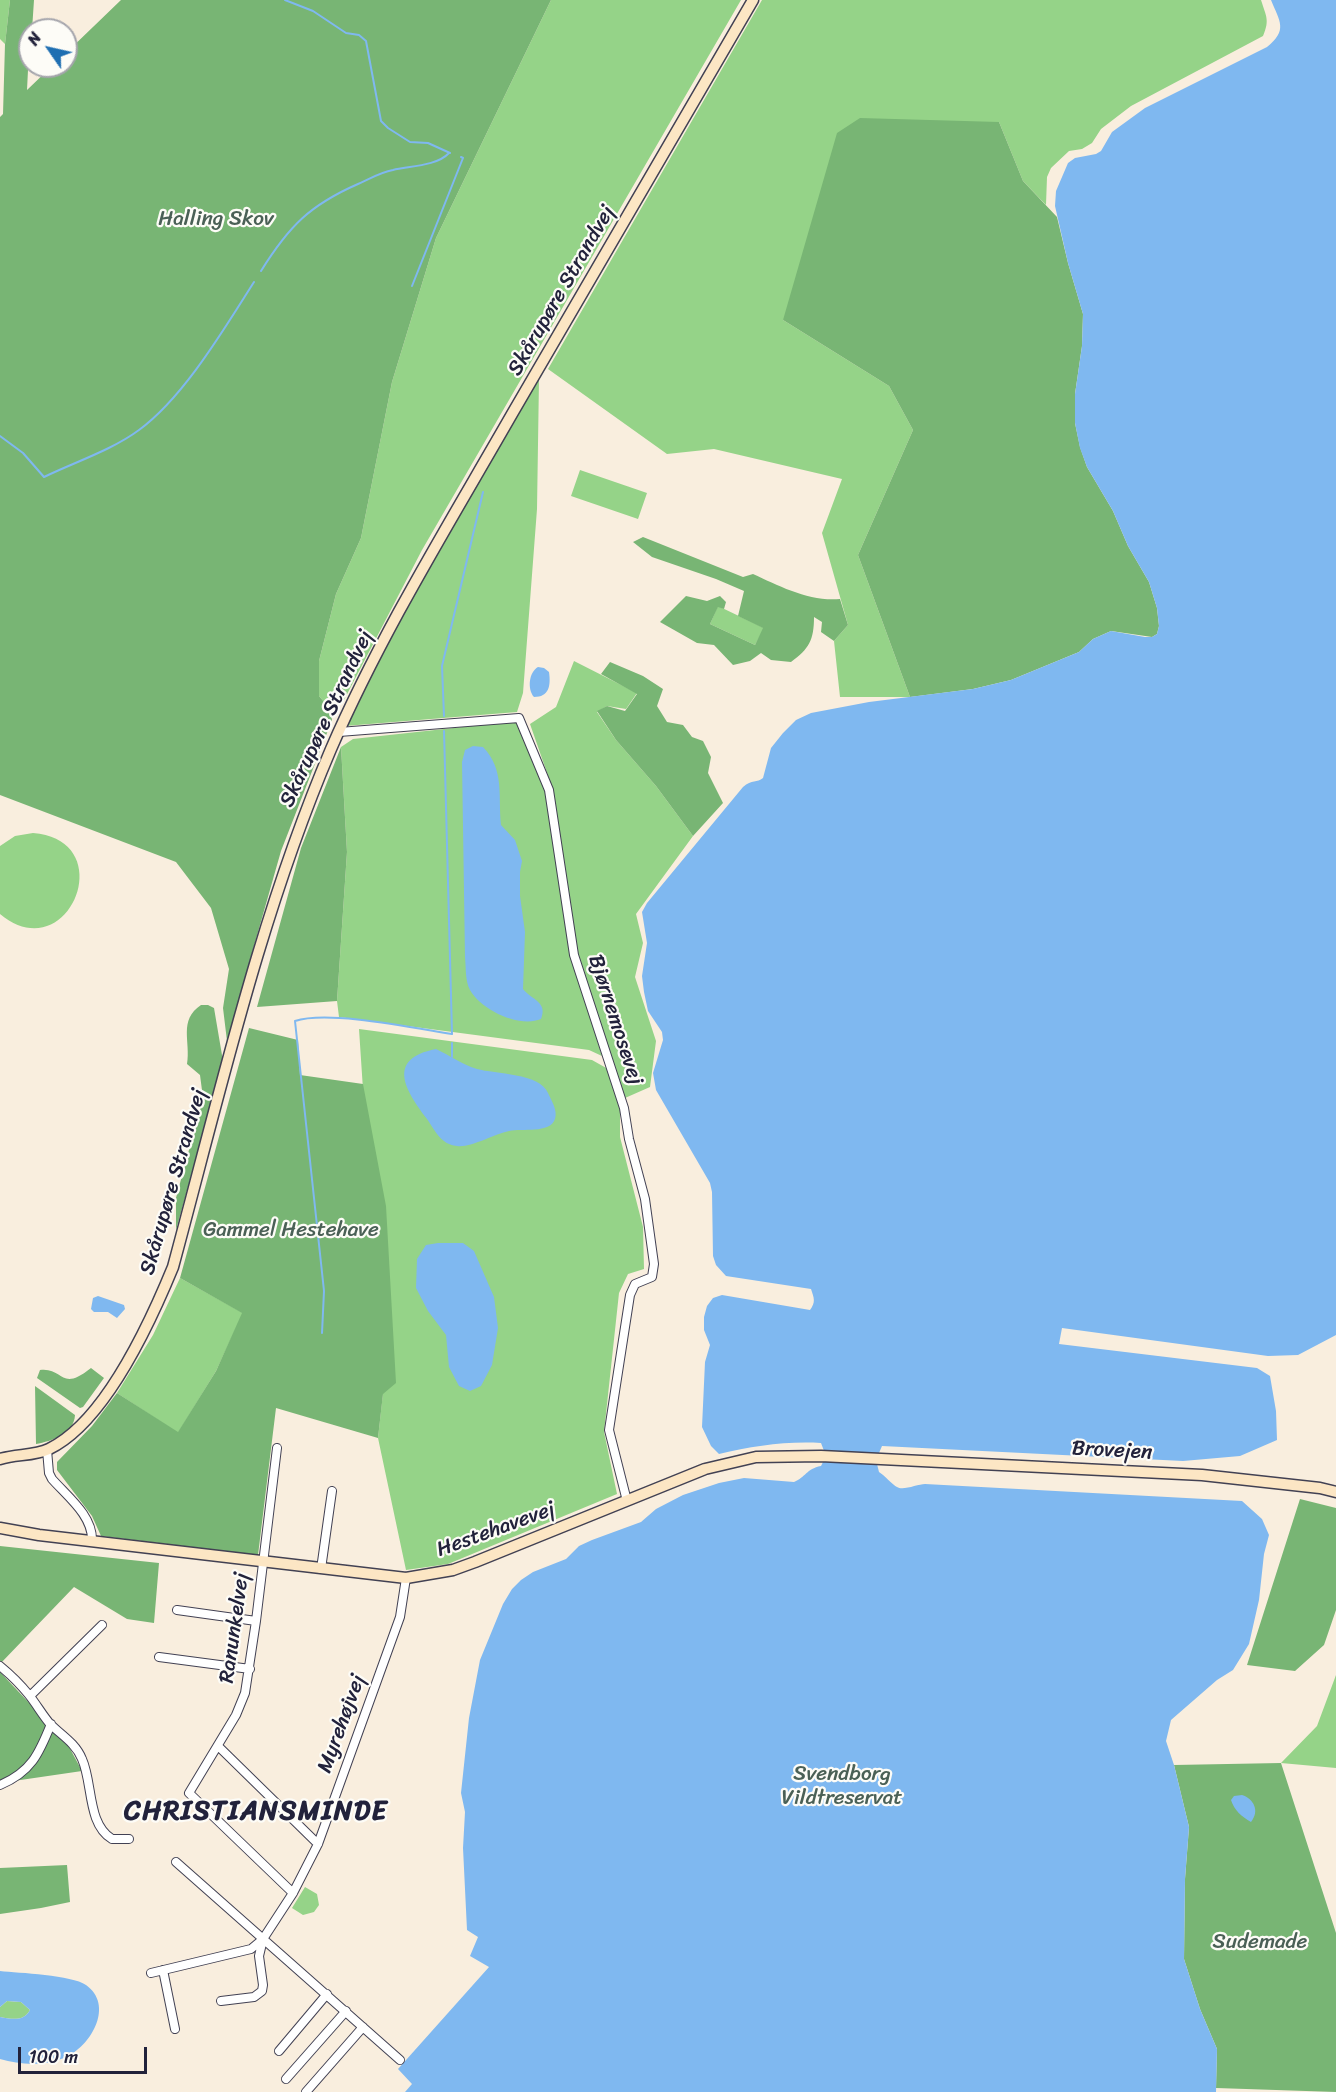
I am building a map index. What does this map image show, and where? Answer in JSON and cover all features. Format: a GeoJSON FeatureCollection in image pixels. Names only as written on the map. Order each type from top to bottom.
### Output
{"type":"FeatureCollection","features":[{"type":"Feature","properties":{"kind":"street","name":"Skårupøre Strandvej"},"geometry":{"type":"LineString","coordinates":[[3,1459],[47,1450],[68,1439],[87,1421],[139,1342],[173,1267],[273,905],[295,838],[339,732],[374,659],[427,561],[753,0]]}},
{"type":"Feature","properties":{"kind":"street","name":"Bjørnemosevej"},"geometry":{"type":"LineString","coordinates":[[339,732],[519,718],[549,790],[574,955],[624,1108],[629,1139],[645,1199],[654,1264],[652,1277],[635,1284],[630,1295],[609,1430],[627,1501]]}},
{"type":"Feature","properties":{"kind":"street","name":"Ranunkelvej"},"geometry":{"type":"LineString","coordinates":[[277,1448],[250,1669],[245,1693],[236,1715],[189,1793],[293,1893]]}},
{"type":"Feature","properties":{"kind":"street"},"geometry":{"type":"LineString","coordinates":[[47,1450],[49,1473],[86,1518],[92,1529],[92,1541]]}},
{"type":"Feature","properties":{"kind":"street","name":"Hestehavevej"},"geometry":{"type":"LineString","coordinates":[[0,1536],[39,1536],[92,1541],[406,1578],[453,1570],[476,1562],[705,1469],[730,1462],[756,1457],[821,1456],[885,1459]]}},
{"type":"Feature","properties":{"kind":"street","name":"Brovejen"},"geometry":{"type":"LineString","coordinates":[[885,1459],[1202,1475],[1320,1488],[1336,1492]]}},
{"type":"Feature","properties":{"kind":"street"},"geometry":{"type":"LineString","coordinates":[[321,1569],[332,1491]]}},
{"type":"Feature","properties":{"kind":"street","name":"Hestehavevej"},"geometry":{"type":"LineString","coordinates":[[0,1528],[39,1536]]}},
{"type":"Feature","properties":{"kind":"street","name":"Myrehøjvej"},"geometry":{"type":"LineString","coordinates":[[221,2001],[254,1997],[262,1990],[259,1956],[263,1940],[293,1893],[318,1844],[400,1617],[406,1578]]}},
{"type":"Feature","properties":{"kind":"street"},"geometry":{"type":"LineString","coordinates":[[177,1610],[256,1621]]}},
{"type":"Feature","properties":{"kind":"street"},"geometry":{"type":"LineString","coordinates":[[30,1696],[102,1625]]}},
{"type":"Feature","properties":{"kind":"street"},"geometry":{"type":"LineString","coordinates":[[159,1657],[250,1669]]}},
{"type":"Feature","properties":{"kind":"street"},"geometry":{"type":"LineString","coordinates":[[0,1666],[30,1696],[51,1724],[72,1743],[82,1757],[100,1827],[112,1839],[129,1839]]}},
{"type":"Feature","properties":{"kind":"street"},"geometry":{"type":"LineString","coordinates":[[0,1785],[17,1777],[28,1768],[36,1758],[51,1724]]}},
{"type":"Feature","properties":{"kind":"street"},"geometry":{"type":"LineString","coordinates":[[218,1746],[318,1844]]}},
{"type":"Feature","properties":{"kind":"street"},"geometry":{"type":"LineString","coordinates":[[176,1862],[399,2060]]}},
{"type":"Feature","properties":{"kind":"street"},"geometry":{"type":"LineString","coordinates":[[151,1973],[251,1949],[263,1940]]}},
{"type":"Feature","properties":{"kind":"street"},"geometry":{"type":"LineString","coordinates":[[163,1970],[175,2029]]}},
{"type":"Feature","properties":{"kind":"street"},"geometry":{"type":"LineString","coordinates":[[279,2051],[327,1994]]}},
{"type":"Feature","properties":{"kind":"street"},"geometry":{"type":"LineString","coordinates":[[286,2079],[346,2011]]}},
{"type":"Feature","properties":{"kind":"street"},"geometry":{"type":"LineString","coordinates":[[306,2092],[363,2027]]}},
{"type":"Feature","properties":{"kind":"green space"},"geometry":{"type":"Polygon","coordinates":[[[0,0],[10,0],[5,44],[0,39],[0,0]]]}},
{"type":"Feature","properties":{"kind":"green space","name":"Halling Skov"},"geometry":{"type":"Polygon","coordinates":[[[10,0],[34,0],[33,18],[18,18],[18,78],[28,78],[27,90],[40,78],[78,78],[78,41],[121,0],[551,0],[436,238],[392,382],[361,538],[336,594],[319,661],[319,696],[330,709],[332,720],[281,851],[227,1041],[223,1008],[229,969],[211,908],[176,862],[0,795],[0,117],[3,114],[5,44],[10,0]]]}},
{"type":"Feature","properties":{"kind":"green space"},"geometry":{"type":"Polygon","coordinates":[[[551,0],[741,0],[422,550],[344,700],[330,709],[319,696],[319,661],[336,594],[361,538],[392,382],[436,238],[551,0]]]}},
{"type":"Feature","properties":{"kind":"green space"},"geometry":{"type":"Polygon","coordinates":[[[762,0],[1261,0],[1266,18],[1263,36],[1131,106],[1101,129],[1092,143],[1082,149],[1069,151],[1051,168],[1047,177],[1046,205],[1023,181],[999,122],[783,320],[889,386],[913,430],[858,555],[910,697],[840,697],[834,641],[848,625],[822,533],[842,479],[714,449],[667,454],[548,369],[762,0]]]}},
{"type":"Feature","properties":{"kind":"green space"},"geometry":{"type":"Polygon","coordinates":[[[860,118],[999,122],[1023,181],[1057,217],[1083,314],[1082,346],[1075,394],[1075,423],[1080,447],[1087,467],[1113,511],[1128,546],[1149,582],[1157,608],[1159,626],[1157,634],[1152,637],[1111,631],[1093,639],[1079,652],[1011,680],[973,689],[910,697],[858,555],[913,430],[889,386],[783,320],[837,133],[860,118]]]}},
{"type":"Feature","properties":{"kind":"green space"},"geometry":{"type":"Polygon","coordinates":[[[539,379],[537,509],[523,693],[517,712],[345,726],[414,594],[539,379]]]}},
{"type":"Feature","properties":{"kind":"green space"},"geometry":{"type":"Polygon","coordinates":[[[580,470],[647,493],[638,519],[571,496],[580,470]]]}},
{"type":"Feature","properties":{"kind":"green space"},"geometry":{"type":"Polygon","coordinates":[[[643,537],[743,577],[753,574],[806,596],[840,599],[848,625],[834,641],[821,632],[822,622],[814,617],[813,632],[809,643],[791,662],[771,660],[761,653],[750,661],[733,665],[714,645],[697,643],[660,622],[686,596],[707,601],[720,596],[726,602],[724,609],[718,607],[710,624],[755,645],[763,628],[738,616],[744,591],[652,557],[633,542],[643,537]]]}},
{"type":"Feature","properties":{"kind":"green space"},"geometry":{"type":"Polygon","coordinates":[[[718,606],[764,628],[755,645],[710,624],[718,606]]]}},
{"type":"Feature","properties":{"kind":"green space"},"geometry":{"type":"Polygon","coordinates":[[[574,661],[637,693],[626,709],[607,706],[597,712],[616,740],[656,786],[693,836],[636,914],[643,943],[635,977],[656,1041],[650,1087],[625,1098],[578,954],[553,790],[530,724],[556,707],[574,661]]]}},
{"type":"Feature","properties":{"kind":"green space"},"geometry":{"type":"Polygon","coordinates":[[[610,662],[643,676],[663,689],[657,706],[667,722],[683,725],[692,737],[703,741],[711,757],[708,773],[723,803],[693,836],[656,786],[616,740],[597,711],[607,706],[625,711],[637,694],[601,674],[610,662]]]}},
{"type":"Feature","properties":{"kind":"green space"},"geometry":{"type":"Polygon","coordinates":[[[517,721],[546,791],[571,955],[602,1056],[589,1050],[339,1017],[337,1001],[347,852],[341,747],[353,739],[517,721]]]}},
{"type":"Feature","properties":{"kind":"green space"},"geometry":{"type":"Polygon","coordinates":[[[341,747],[347,852],[337,1001],[257,1007],[301,848],[341,747]]]}},
{"type":"Feature","properties":{"kind":"green space"},"geometry":{"type":"Polygon","coordinates":[[[33,833],[60,841],[75,857],[80,877],[75,898],[64,915],[46,926],[25,927],[0,914],[0,846],[15,836],[33,833]]]}},
{"type":"Feature","properties":{"kind":"green space"},"geometry":{"type":"Polygon","coordinates":[[[201,1005],[214,1008],[223,1061],[176,1230],[176,1198],[203,1098],[200,1075],[187,1064],[188,1024],[194,1011],[201,1005]]]}},
{"type":"Feature","properties":{"kind":"green space","name":"Gammel Hestehave"},"geometry":{"type":"Polygon","coordinates":[[[249,1028],[298,1040],[300,1075],[363,1084],[386,1206],[396,1383],[383,1394],[378,1438],[276,1408],[258,1555],[101,1536],[92,1516],[57,1470],[57,1462],[92,1426],[117,1393],[178,1432],[216,1371],[242,1313],[180,1278],[249,1028]]]}},
{"type":"Feature","properties":{"kind":"green space"},"geometry":{"type":"Polygon","coordinates":[[[359,1029],[592,1060],[608,1069],[620,1110],[620,1137],[643,1227],[644,1269],[628,1274],[619,1293],[604,1432],[617,1494],[448,1564],[406,1570],[378,1438],[383,1393],[359,1029]]]}},
{"type":"Feature","properties":{"kind":"green space"},"geometry":{"type":"Polygon","coordinates":[[[180,1278],[243,1313],[216,1371],[178,1433],[117,1393],[153,1335],[180,1278]]]}},
{"type":"Feature","properties":{"kind":"green space"},"geometry":{"type":"Polygon","coordinates":[[[91,1368],[104,1378],[80,1408],[37,1378],[40,1370],[48,1370],[68,1379],[81,1375],[91,1368]]]}},
{"type":"Feature","properties":{"kind":"green space"},"geometry":{"type":"Polygon","coordinates":[[[35,1386],[75,1415],[71,1427],[61,1436],[36,1444],[35,1386]]]}},
{"type":"Feature","properties":{"kind":"green space"},"geometry":{"type":"Polygon","coordinates":[[[1300,1499],[1336,1508],[1336,1610],[1324,1645],[1295,1671],[1247,1665],[1300,1499]]]}},
{"type":"Feature","properties":{"kind":"green space"},"geometry":{"type":"Polygon","coordinates":[[[0,1546],[159,1563],[154,1623],[127,1619],[74,1587],[0,1664],[0,1546]]]}},
{"type":"Feature","properties":{"kind":"green space"},"geometry":{"type":"Polygon","coordinates":[[[0,1672],[67,1743],[82,1771],[0,1783],[0,1672]]]}},
{"type":"Feature","properties":{"kind":"green space"},"geometry":{"type":"Polygon","coordinates":[[[1336,1675],[1336,1768],[1281,1763],[1317,1726],[1336,1675]]]}},
{"type":"Feature","properties":{"kind":"green space","name":"Sudemade"},"geometry":{"type":"Polygon","coordinates":[[[1281,1763],[1336,1933],[1336,2092],[1216,2088],[1217,2049],[1200,2009],[1184,1959],[1185,1879],[1189,1827],[1174,1765],[1281,1763]]]}},
{"type":"Feature","properties":{"kind":"green space"},"geometry":{"type":"Polygon","coordinates":[[[67,1865],[70,1902],[0,1914],[0,1868],[67,1865]]]}},
{"type":"Feature","properties":{"kind":"green space"},"geometry":{"type":"Polygon","coordinates":[[[305,1887],[317,1894],[319,1905],[314,1912],[303,1915],[292,1908],[305,1887]]]}},
{"type":"Feature","properties":{"kind":"green space"},"geometry":{"type":"Polygon","coordinates":[[[7,2001],[21,2002],[30,2010],[21,2018],[0,2017],[0,2007],[7,2001]]]}},
{"type":"Feature","properties":{"kind":"water"},"geometry":{"type":"Polygon","coordinates":[[[1271,0],[1336,0],[1336,1335],[1298,1355],[1268,1356],[1062,1328],[1059,1344],[1257,1368],[1270,1376],[1276,1411],[1277,1440],[1240,1456],[1183,1461],[882,1446],[876,1460],[879,1472],[900,1488],[925,1484],[1242,1501],[1262,1519],[1269,1535],[1264,1554],[1259,1600],[1249,1644],[1233,1670],[1217,1680],[1171,1720],[1166,1741],[1189,1827],[1185,1879],[1184,1959],[1200,2009],[1217,2049],[1216,2092],[405,2092],[412,2084],[398,2069],[489,1967],[470,1956],[478,1937],[467,1930],[463,1848],[465,1812],[461,1793],[469,1718],[480,1660],[503,1604],[512,1589],[533,1572],[566,1559],[579,1546],[641,1522],[656,1509],[683,1495],[719,1483],[744,1478],[794,1482],[812,1469],[821,1466],[826,1456],[821,1443],[770,1445],[719,1454],[711,1446],[702,1427],[705,1362],[710,1345],[704,1330],[704,1317],[707,1306],[713,1298],[722,1295],[810,1310],[814,1300],[811,1289],[726,1276],[716,1265],[713,1256],[710,1183],[656,1090],[653,1073],[663,1040],[662,1032],[648,1011],[644,992],[642,976],[647,943],[642,912],[743,787],[763,778],[771,748],[796,720],[811,713],[869,702],[973,689],[1011,680],[1079,652],[1093,639],[1111,631],[1145,637],[1157,634],[1159,626],[1157,608],[1149,582],[1128,546],[1113,511],[1087,467],[1080,448],[1075,423],[1075,394],[1082,346],[1083,314],[1055,206],[1056,191],[1068,163],[1075,158],[1101,151],[1112,132],[1145,108],[1267,47],[1274,41],[1278,36],[1280,25],[1271,0]]]}},
{"type":"Feature","properties":{"kind":"water"},"geometry":{"type":"Polygon","coordinates":[[[538,667],[549,672],[550,682],[546,693],[534,697],[530,690],[530,681],[538,667]]]}},
{"type":"Feature","properties":{"kind":"water"},"geometry":{"type":"Polygon","coordinates":[[[473,746],[483,747],[495,765],[499,784],[501,825],[515,840],[522,861],[520,896],[525,932],[523,989],[541,1005],[543,1013],[541,1019],[522,1021],[491,1010],[475,997],[467,982],[462,762],[465,750],[473,746]]]}},
{"type":"Feature","properties":{"kind":"water"},"geometry":{"type":"Polygon","coordinates":[[[436,1049],[477,1069],[516,1075],[543,1086],[556,1112],[552,1124],[542,1129],[509,1131],[463,1146],[454,1146],[445,1142],[412,1098],[404,1077],[405,1068],[410,1060],[436,1049]]]}},
{"type":"Feature","properties":{"kind":"water"},"geometry":{"type":"Polygon","coordinates":[[[463,1243],[474,1251],[494,1297],[498,1328],[492,1365],[481,1386],[470,1391],[459,1386],[449,1367],[446,1335],[428,1311],[416,1288],[417,1259],[426,1245],[463,1243]]]}},
{"type":"Feature","properties":{"kind":"water"},"geometry":{"type":"Polygon","coordinates":[[[98,1296],[124,1305],[125,1309],[117,1318],[108,1312],[94,1312],[91,1309],[93,1298],[98,1296]]]}},
{"type":"Feature","properties":{"kind":"water"},"geometry":{"type":"Polygon","coordinates":[[[1242,1795],[1250,1799],[1254,1806],[1255,1814],[1251,1822],[1239,1813],[1231,1800],[1234,1796],[1242,1795]]]}},
{"type":"Feature","properties":{"kind":"water"},"geometry":{"type":"Polygon","coordinates":[[[0,1971],[58,1977],[86,1985],[94,1993],[98,2003],[99,2013],[92,2034],[77,2050],[60,2060],[25,2064],[0,2059],[0,2017],[21,2018],[30,2010],[21,2002],[7,2001],[0,2007],[0,1971]]]}},
{"type":"Feature","properties":{"kind":"waterway"},"geometry":{"type":"LineString","coordinates":[[285,0],[313,11],[346,33],[359,35],[366,41],[381,121],[410,142],[428,143],[450,153]]}},
{"type":"Feature","properties":{"kind":"waterway"},"geometry":{"type":"LineString","coordinates":[[261,271],[291,229],[327,200],[380,174],[438,161],[449,153]]}},
{"type":"Feature","properties":{"kind":"waterway"},"geometry":{"type":"LineString","coordinates":[[412,286],[463,158],[461,157]]}},
{"type":"Feature","properties":{"kind":"waterway"},"geometry":{"type":"LineString","coordinates":[[0,436],[23,453],[44,477],[105,450],[128,437],[156,416],[172,400],[216,341],[254,282]]}},
{"type":"Feature","properties":{"kind":"waterway"},"geometry":{"type":"LineString","coordinates":[[444,716],[442,666],[483,492]]}},
{"type":"Feature","properties":{"kind":"waterway"},"geometry":{"type":"LineString","coordinates":[[322,1333],[324,1291],[295,1021],[310,1018],[349,1019],[452,1034],[444,731]]}},
{"type":"Feature","properties":{"kind":"waterway"},"geometry":{"type":"LineString","coordinates":[[452,1043],[452,1057]]}},
{"type":"Feature","properties":{"kind":"district","name":"CHRISTIANSMINDE"},"geometry":{"type":"Point","coordinates":[256,1812]}},
{"type":"Feature","properties":{"kind":"park label","name":"Svendborg Vildtreservat"},"geometry":{"type":"Point","coordinates":[842,1787]}}]}
